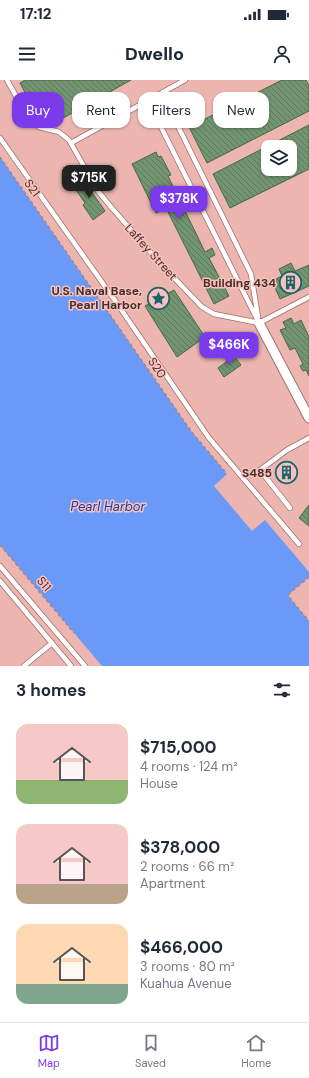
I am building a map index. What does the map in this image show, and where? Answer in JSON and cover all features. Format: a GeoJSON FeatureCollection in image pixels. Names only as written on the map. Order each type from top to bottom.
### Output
{"type":"FeatureCollection","features":[{"type":"Feature","properties":{"kind":"street"},"geometry":{"type":"LineString","coordinates":[[259,323],[309,418]]}},
{"type":"Feature","properties":{"kind":"lane","name":"Laffey Street"},"geometry":{"type":"LineString","coordinates":[[7,80],[28,118],[42,128],[59,132],[71,143],[91,180],[111,207],[159,262],[202,307],[214,314],[259,323]]}},
{"type":"Feature","properties":{"kind":"lane"},"geometry":{"type":"LineString","coordinates":[[163,92],[185,80]]}},
{"type":"Feature","properties":{"kind":"lane"},"geometry":{"type":"LineString","coordinates":[[71,143],[138,106]]}},
{"type":"Feature","properties":{"kind":"lane"},"geometry":{"type":"LineString","coordinates":[[162,128],[259,323]]}},
{"type":"Feature","properties":{"kind":"lane"},"geometry":{"type":"LineString","coordinates":[[179,128],[251,274],[259,323]]}},
{"type":"Feature","properties":{"kind":"lane"},"geometry":{"type":"LineString","coordinates":[[0,138],[116,302],[209,438],[299,544]]}},
{"type":"Feature","properties":{"kind":"lane"},"geometry":{"type":"LineString","coordinates":[[259,323],[309,297]]}},
{"type":"Feature","properties":{"kind":"lane"},"geometry":{"type":"LineString","coordinates":[[290,508],[260,470],[287,450],[309,438]]}},
{"type":"Feature","properties":{"kind":"lane"},"geometry":{"type":"LineString","coordinates":[[0,566],[86,666]]}},
{"type":"Feature","properties":{"kind":"lane"},"geometry":{"type":"LineString","coordinates":[[0,582],[71,666]]}},
{"type":"Feature","properties":{"kind":"lane"},"geometry":{"type":"LineString","coordinates":[[24,666],[52,643]]}},
{"type":"Feature","properties":{"kind":"path","name":"S21"},"geometry":{"type":"LineString","coordinates":[[0,157],[77,268]]}},
{"type":"Feature","properties":{"kind":"path","name":"S20"},"geometry":{"type":"LineString","coordinates":[[77,268],[191,431],[227,474]]}},
{"type":"Feature","properties":{"kind":"path","name":"S11"},"geometry":{"type":"LineString","coordinates":[[0,546],[74,633]]}},
{"type":"Feature","properties":{"kind":"path"},"geometry":{"type":"LineString","coordinates":[[309,577],[289,594],[289,597],[309,620]]}},
{"type":"Feature","properties":{"kind":"water","name":"Pearl Harbor"},"geometry":{"type":"Polygon","coordinates":[[[0,157],[191,431],[227,474],[214,486],[252,531],[265,520],[309,572],[309,577],[289,594],[289,597],[309,621],[309,666],[102,666],[0,545],[0,157]]]}},
{"type":"Feature","properties":{"kind":"building"},"geometry":{"type":"Polygon","coordinates":[[[25,80],[131,80],[110,92],[72,92],[72,113],[64,118],[64,92],[25,92],[20,83],[25,80]]]}},
{"type":"Feature","properties":{"kind":"building"},"geometry":{"type":"Polygon","coordinates":[[[282,80],[306,80],[309,86],[309,111],[207,163],[190,128],[205,128],[205,119],[213,115],[213,128],[269,128],[269,92],[258,92],[282,80]]]}},
{"type":"Feature","properties":{"kind":"building"},"geometry":{"type":"Polygon","coordinates":[[[309,125],[309,169],[297,175],[297,140],[280,140],[309,125]]]}},
{"type":"Feature","properties":{"kind":"building"},"geometry":{"type":"Polygon","coordinates":[[[261,150],[261,176],[295,176],[230,208],[213,174],[261,150]]]}},
{"type":"Feature","properties":{"kind":"building"},"geometry":{"type":"Polygon","coordinates":[[[156,152],[158,157],[161,156],[171,175],[168,176],[205,252],[212,248],[215,255],[209,258],[229,296],[214,304],[166,208],[156,213],[132,164],[156,152]]]}},
{"type":"Feature","properties":{"kind":"building"},"geometry":{"type":"Polygon","coordinates":[[[82,178],[105,211],[93,220],[83,205],[85,203],[72,184],[82,178]]]}},
{"type":"Feature","properties":{"kind":"building","name":"Building 434"},"geometry":{"type":"Polygon","coordinates":[[[291,263],[295,271],[309,265],[309,286],[280,299],[272,281],[282,276],[279,269],[291,263]]]}},
{"type":"Feature","properties":{"kind":"building"},"geometry":{"type":"Polygon","coordinates":[[[174,290],[205,337],[177,357],[145,306],[174,290]]]}},
{"type":"Feature","properties":{"kind":"building"},"geometry":{"type":"Polygon","coordinates":[[[291,318],[294,324],[301,320],[309,337],[309,376],[306,370],[303,371],[300,366],[303,364],[295,348],[290,350],[280,330],[286,328],[283,322],[291,318]]]}},
{"type":"Feature","properties":{"kind":"building"},"geometry":{"type":"Polygon","coordinates":[[[234,356],[241,365],[224,377],[218,368],[234,356]]]}},
{"type":"Feature","properties":{"kind":"building","name":"S485"},"geometry":{"type":"Polygon","coordinates":[[[286,463],[296,476],[288,483],[277,470],[286,463]]]}},
{"type":"Feature","properties":{"kind":"building"},"geometry":{"type":"Polygon","coordinates":[[[309,505],[309,526],[299,518],[309,505]]]}},
{"type":"Feature","properties":{"kind":"place","name":"Building 434"},"geometry":{"type":"Point","coordinates":[291,283]}},
{"type":"Feature","properties":{"kind":"place","name":"U.S. Naval Base, Pearl Harbor"},"geometry":{"type":"Point","coordinates":[158,298]}},
{"type":"Feature","properties":{"kind":"place","name":"S485"},"geometry":{"type":"Point","coordinates":[287,473]}}]}
